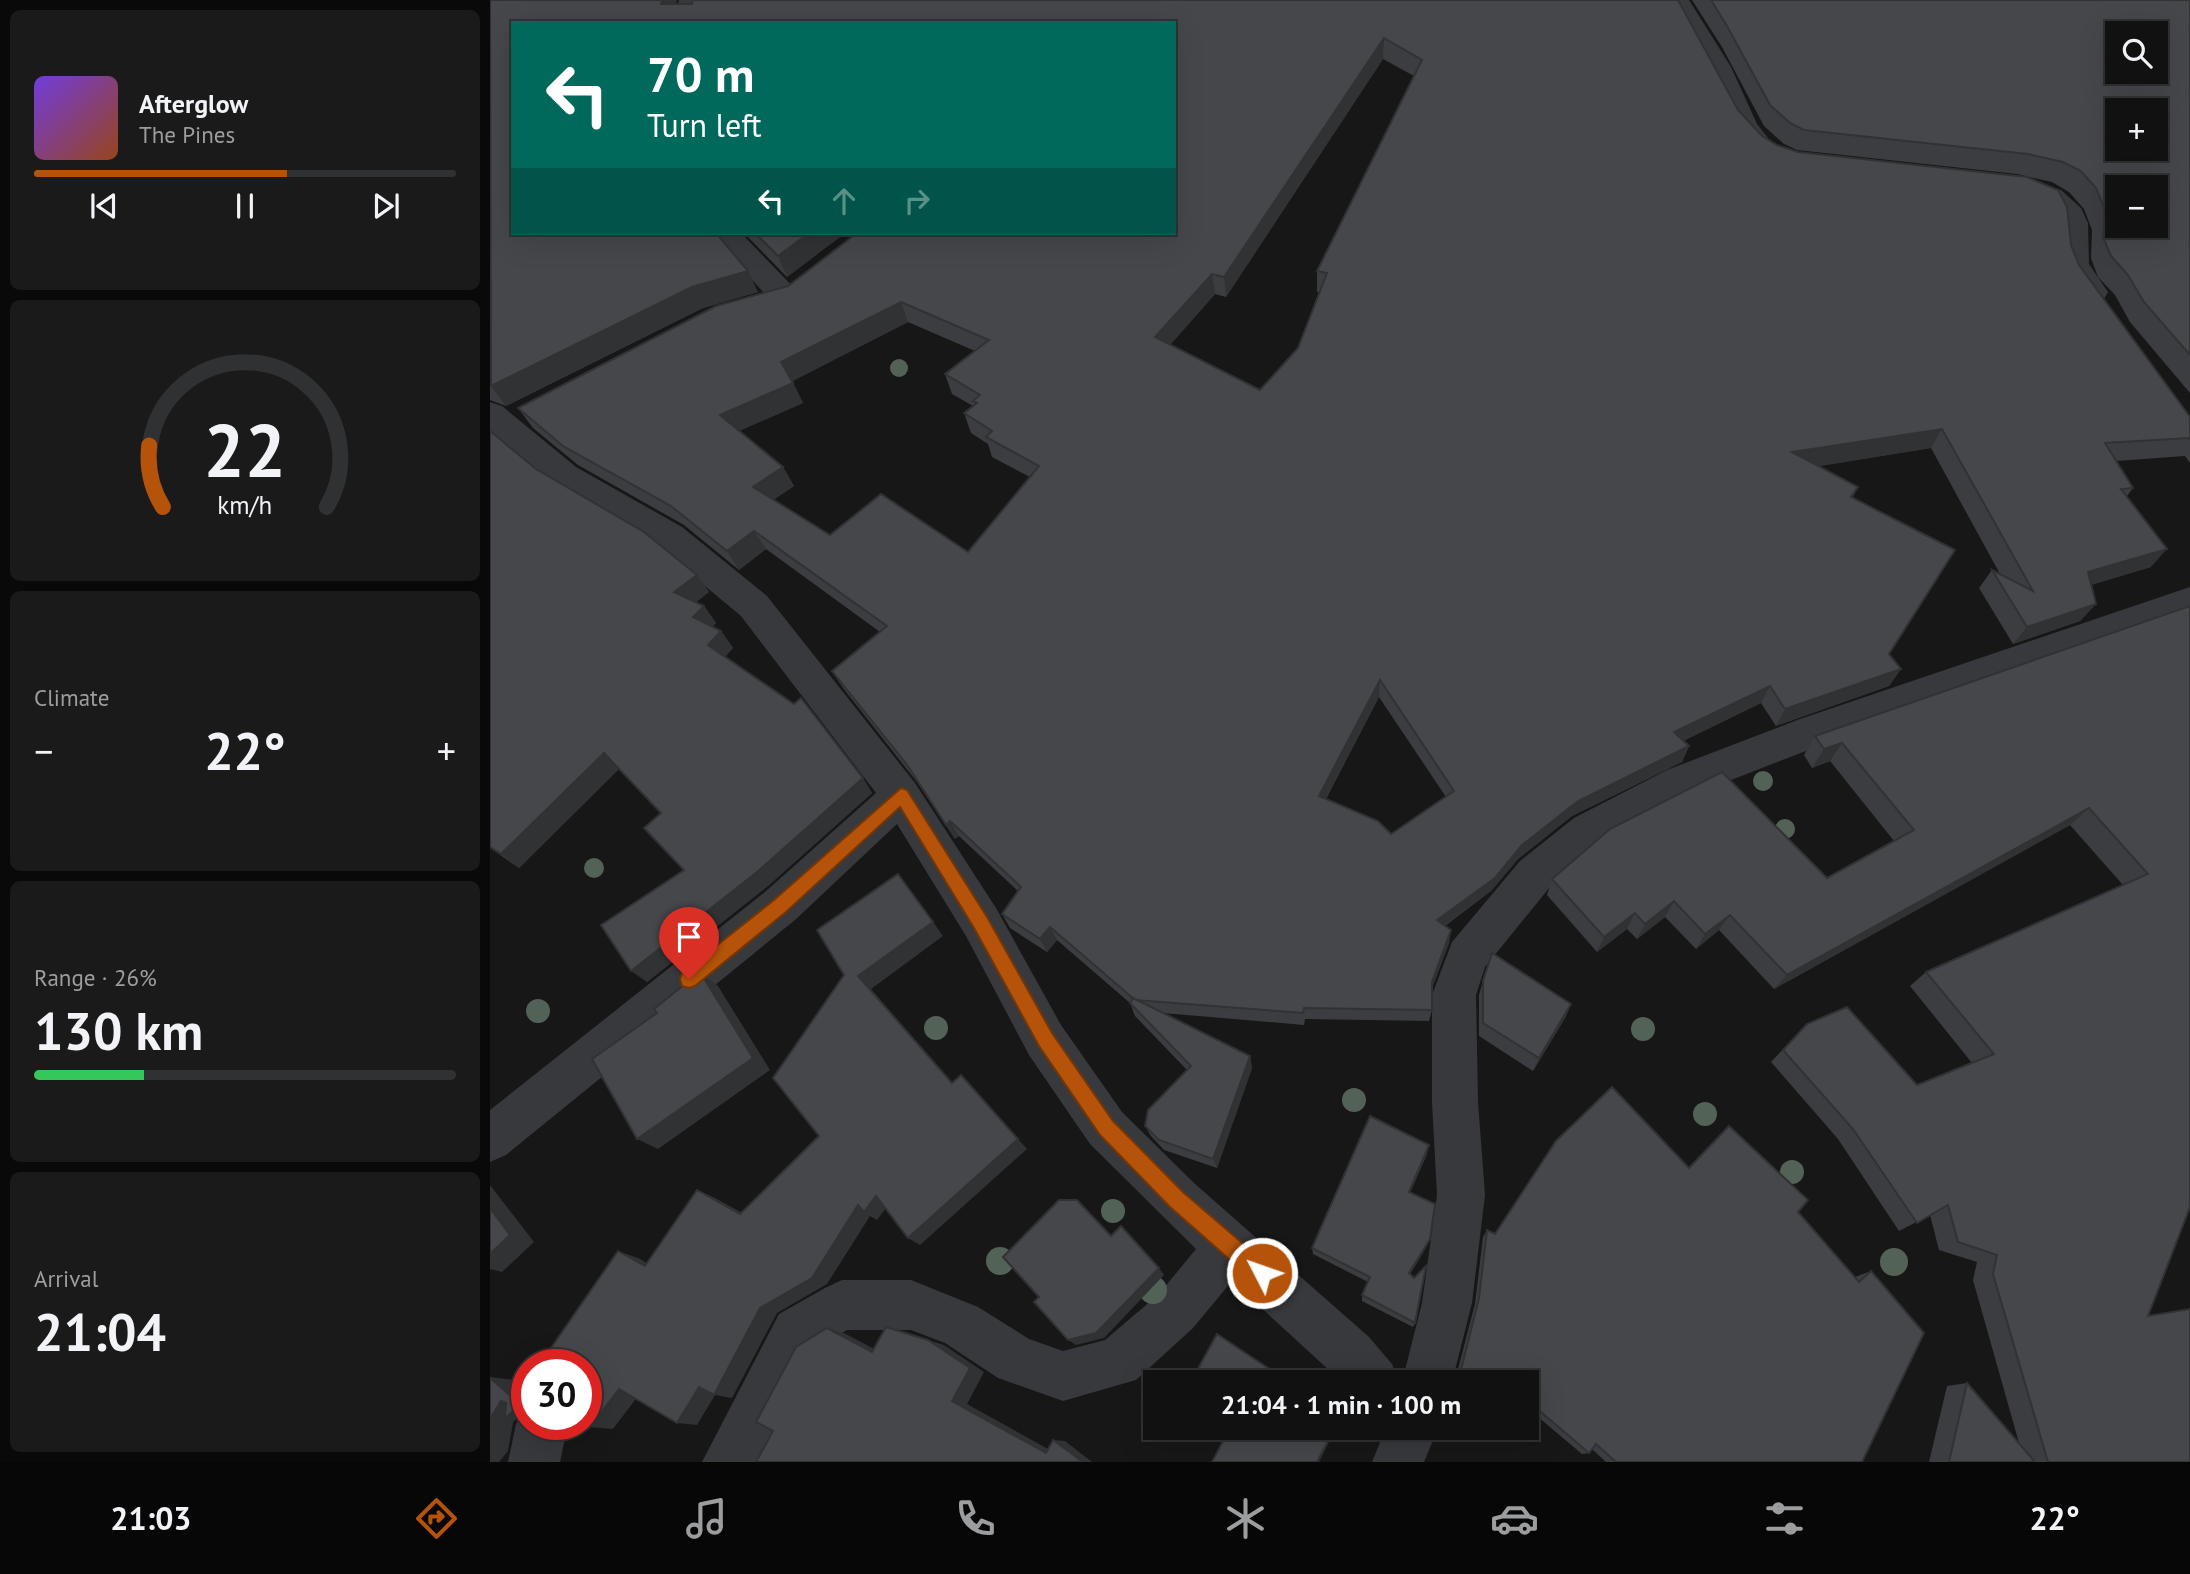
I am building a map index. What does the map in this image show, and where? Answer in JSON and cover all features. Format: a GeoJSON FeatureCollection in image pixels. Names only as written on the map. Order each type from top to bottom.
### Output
{"type":"FeatureCollection","features":[{"type":"Feature","properties":{"kind":"street"},"geometry":{"type":"LineString","coordinates":[[687,21],[692,0]]}},
{"type":"Feature","properties":{"kind":"street"},"geometry":{"type":"LineString","coordinates":[[1676,0],[1718,67],[1744,126],[1773,156]]}},
{"type":"Feature","properties":{"kind":"street"},"geometry":{"type":"LineString","coordinates":[[2004,185],[2041,191],[2058,200],[2071,217],[2075,231],[2073,258],[2083,282],[2102,304],[2105,314]]}},
{"type":"Feature","properties":{"kind":"street"},"geometry":{"type":"LineString","coordinates":[[727,235],[795,289],[752,307]]}},
{"type":"Feature","properties":{"kind":"street"},"geometry":{"type":"LineString","coordinates":[[496,420],[538,408]]}},
{"type":"Feature","properties":{"kind":"street"},"geometry":{"type":"LineString","coordinates":[[496,420],[564,476],[670,537],[754,606],[901,795],[981,922],[1045,1040],[1106,1128],[1177,1200],[1351,1355],[1364,1370]]}},
{"type":"Feature","properties":{"kind":"street"},"geometry":{"type":"LineString","coordinates":[[1430,1370],[1447,1303],[1461,1195],[1455,1102],[1454,995],[1467,956],[1535,874],[1588,831],[1681,782],[1800,736],[2190,602]]}},
{"type":"Feature","properties":{"kind":"street"},"geometry":{"type":"LineString","coordinates":[[490,1139],[780,906],[901,795]]}},
{"type":"Feature","properties":{"kind":"street"},"geometry":{"type":"LineString","coordinates":[[728,1462],[797,1332],[842,1305],[911,1305],[961,1324],[1016,1360],[1063,1376],[1118,1362],[1176,1311],[1230,1246]]}},
{"type":"Feature","properties":{"kind":"street"},"geometry":{"type":"LineString","coordinates":[[534,1462],[539,1440]]}},
{"type":"Feature","properties":{"kind":"building"},"geometry":{"type":"Polygon","coordinates":[[[490,0],[662,0],[661,4],[692,4],[693,0],[1678,0],[1738,110],[1761,135],[1777,145],[1798,152],[2027,177],[2058,190],[2067,207],[2071,245],[2079,265],[2190,417],[2190,438],[2105,443],[2133,488],[2121,489],[2167,549],[2088,572],[2096,604],[2027,627],[1992,570],[2033,591],[1942,429],[1792,452],[1858,487],[1851,497],[1955,550],[1889,654],[1901,669],[1785,709],[1770,686],[1674,732],[1689,746],[1578,801],[1522,845],[1495,878],[1437,920],[1451,930],[1432,982],[1432,1010],[1304,1008],[1303,1013],[1135,1000],[1050,927],[1040,939],[1002,914],[1021,887],[950,821],[946,825],[908,766],[832,671],[887,626],[754,531],[727,551],[671,506],[563,446],[518,408],[716,306],[788,286],[854,235],[1176,235],[1176,21],[511,21],[511,235],[718,235],[748,271],[692,287],[491,386],[490,0]],[[1384,38],[1224,277],[1212,274],[1155,337],[1260,390],[1298,348],[1327,273],[1317,271],[1422,60],[1384,38]],[[901,302],[781,362],[793,383],[720,415],[783,467],[753,487],[830,535],[881,494],[968,552],[1039,466],[986,437],[992,431],[964,413],[977,403],[973,401],[980,395],[945,374],[989,340],[901,302]],[[1380,680],[1319,796],[1378,821],[1391,834],[1454,791],[1380,680]]]}},
{"type":"Feature","properties":{"kind":"building"},"geometry":{"type":"Polygon","coordinates":[[[1711,0],[2190,0],[2190,355],[2144,302],[2128,275],[2111,256],[2103,237],[2105,210],[2096,188],[2081,171],[2063,162],[2028,154],[1804,130],[1790,123],[1770,105],[1711,0]]]}},
{"type":"Feature","properties":{"kind":"building"},"geometry":{"type":"Polygon","coordinates":[[[757,235],[806,235],[778,256],[757,235]]]}},
{"type":"Feature","properties":{"kind":"building"},"geometry":{"type":"Polygon","coordinates":[[[490,431],[536,469],[644,532],[697,575],[674,592],[704,606],[693,617],[721,631],[708,645],[794,704],[801,698],[863,778],[757,872],[631,971],[601,925],[684,870],[644,828],[661,813],[604,753],[501,854],[490,847],[490,431]]]}},
{"type":"Feature","properties":{"kind":"building"},"geometry":{"type":"Polygon","coordinates":[[[2190,606],[2190,1207],[2148,1316],[2190,1309],[2190,1462],[2048,1462],[1993,1274],[1997,1255],[1958,1242],[1948,1205],[1917,1223],[1853,1129],[1783,1050],[1807,1024],[1847,1007],[1917,1085],[1994,1054],[1926,972],[2148,874],[2089,808],[1787,975],[1730,915],[1705,934],[1674,901],[1645,924],[1635,913],[1604,937],[1552,879],[1610,829],[1722,772],[1827,878],[1914,830],[1842,743],[1824,749],[1815,736],[2190,606]]]}},
{"type":"Feature","properties":{"kind":"building"},"geometry":{"type":"Polygon","coordinates":[[[898,874],[933,922],[858,976],[952,1083],[961,1075],[1018,1139],[908,1238],[876,1196],[864,1212],[858,1205],[812,1278],[760,1308],[714,1395],[699,1387],[677,1423],[619,1389],[602,1411],[602,1349],[550,1349],[618,1251],[645,1266],[697,1190],[740,1214],[819,1136],[773,1078],[844,975],[817,930],[898,874]]]}},
{"type":"Feature","properties":{"kind":"building"},"geometry":{"type":"Polygon","coordinates":[[[1492,953],[1571,1004],[1539,1058],[1483,1023],[1483,981],[1492,953]]]}},
{"type":"Feature","properties":{"kind":"building"},"geometry":{"type":"Polygon","coordinates":[[[700,972],[753,1058],[637,1139],[592,1059],[657,1013],[654,1009],[700,972]]]}},
{"type":"Feature","properties":{"kind":"building"},"geometry":{"type":"Polygon","coordinates":[[[1133,998],[1250,1056],[1213,1159],[1159,1140],[1145,1126],[1148,1110],[1191,1066],[1130,1003],[1133,998]]]}},
{"type":"Feature","properties":{"kind":"building"},"geometry":{"type":"Polygon","coordinates":[[[1612,1087],[1689,1168],[1729,1126],[1808,1200],[1798,1212],[1859,1282],[1871,1271],[1924,1333],[1862,1462],[1616,1462],[1596,1444],[1589,1453],[1539,1410],[1539,1370],[1461,1370],[1479,1298],[1487,1230],[1495,1234],[1556,1141],[1612,1087]]]}},
{"type":"Feature","properties":{"kind":"building"},"geometry":{"type":"Polygon","coordinates":[[[1370,1116],[1429,1145],[1409,1192],[1435,1204],[1430,1239],[1409,1273],[1414,1278],[1426,1266],[1415,1323],[1362,1295],[1370,1277],[1312,1248],[1370,1116]]]}},
{"type":"Feature","properties":{"kind":"building"},"geometry":{"type":"Polygon","coordinates":[[[1059,1200],[1077,1200],[1111,1236],[1121,1226],[1159,1268],[1096,1333],[1068,1340],[1034,1302],[1039,1297],[1003,1257],[1059,1200]]]}},
{"type":"Feature","properties":{"kind":"building"},"geometry":{"type":"Polygon","coordinates":[[[490,1208],[510,1235],[490,1254],[490,1208]]]}},
{"type":"Feature","properties":{"kind":"building"},"geometry":{"type":"Polygon","coordinates":[[[886,1327],[928,1340],[970,1368],[952,1401],[1046,1453],[1053,1440],[1083,1462],[756,1462],[773,1431],[756,1422],[796,1347],[827,1328],[872,1352],[886,1327]]]}},
{"type":"Feature","properties":{"kind":"building"},"geometry":{"type":"Polygon","coordinates":[[[1217,1334],[1271,1370],[1197,1370],[1217,1334]]]}},
{"type":"Feature","properties":{"kind":"building"},"geometry":{"type":"Polygon","coordinates":[[[490,1378],[511,1396],[511,1413],[505,1419],[506,1403],[501,1401],[490,1419],[490,1378]]]}},
{"type":"Feature","properties":{"kind":"building"},"geometry":{"type":"Polygon","coordinates":[[[1967,1383],[2035,1462],[1949,1462],[1967,1383]]]}},
{"type":"Feature","properties":{"kind":"building"},"geometry":{"type":"Polygon","coordinates":[[[1224,1440],[1329,1440],[1317,1462],[1212,1462],[1224,1440]]]}},
{"type":"Feature","properties":{"kind":"route"},"geometry":{"type":"LineString","coordinates":[[689,979],[780,906],[901,795],[981,922],[1045,1040],[1106,1128],[1177,1200],[1262,1273]]}}]}
